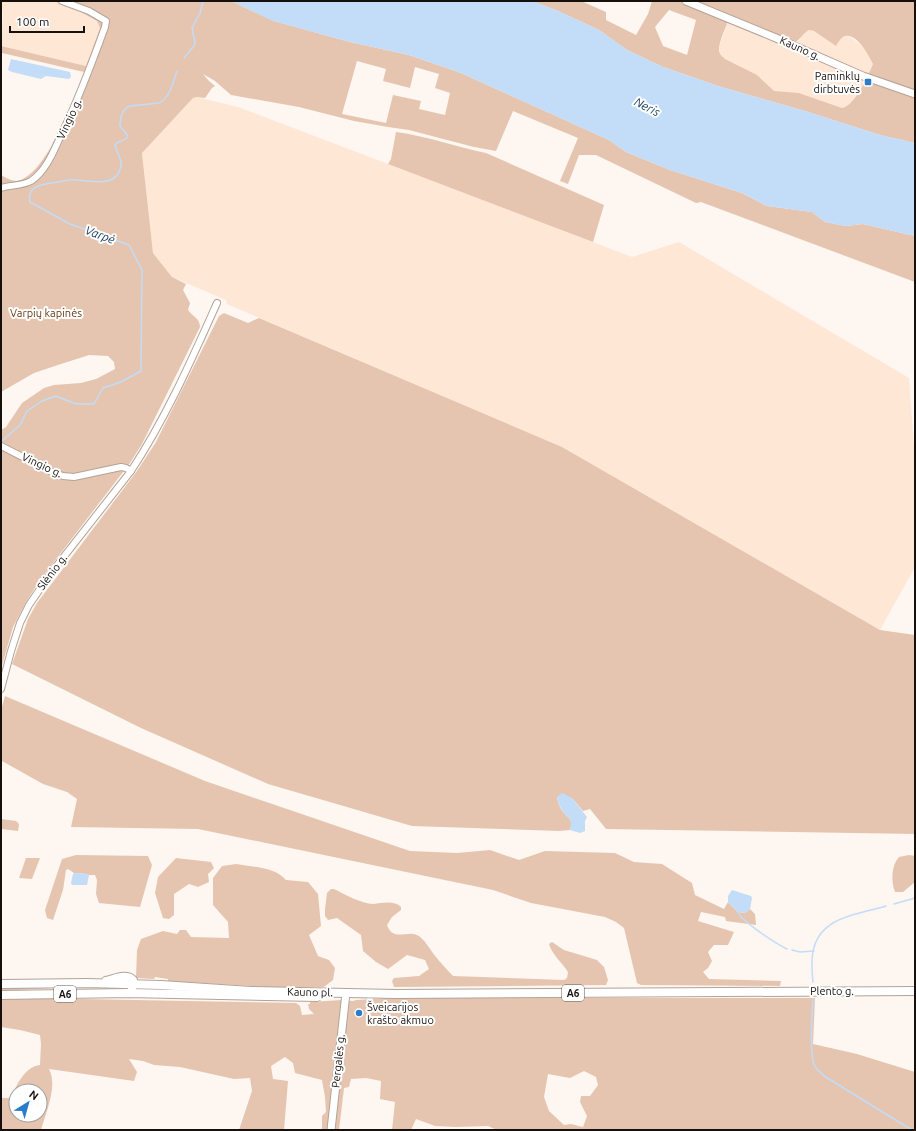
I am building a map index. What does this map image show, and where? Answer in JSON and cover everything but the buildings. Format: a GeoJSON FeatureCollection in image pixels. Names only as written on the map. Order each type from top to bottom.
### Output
{"type":"FeatureCollection","features":[{"type":"Feature","properties":{"kind":"highway","name":"A6"},"geometry":{"type":"LineString","coordinates":[[1,984],[87,983],[107,981],[125,976],[130,977],[133,980],[133,984]]}},
{"type":"Feature","properties":{"kind":"highway","name":"Kauno pl."},"geometry":{"type":"LineString","coordinates":[[133,984],[346,993]]}},
{"type":"Feature","properties":{"kind":"highway"},"geometry":{"type":"LineString","coordinates":[[128,993],[133,984]]}},
{"type":"Feature","properties":{"kind":"highway","name":"Plento g."},"geometry":{"type":"LineString","coordinates":[[346,993],[915,991]]}},
{"type":"Feature","properties":{"kind":"highway","name":"Kauno pl."},"geometry":{"type":"LineString","coordinates":[[1,995],[128,993],[295,997],[332,996],[346,993]]}},
{"type":"Feature","properties":{"kind":"main road","name":"Kauno g."},"geometry":{"type":"LineString","coordinates":[[686,1],[863,76],[915,94]]}},
{"type":"Feature","properties":{"kind":"main road","name":"Pergalės g."},"geometry":{"type":"LineString","coordinates":[[331,1130],[346,993]]}},
{"type":"Feature","properties":{"kind":"street","name":"Vingio g."},"geometry":{"type":"LineString","coordinates":[[1,188],[29,182],[44,168],[53,153],[76,105],[106,21],[89,11],[62,1]]}},
{"type":"Feature","properties":{"kind":"street","name":"Slėnio g."},"geometry":{"type":"LineString","coordinates":[[1,689],[20,623],[33,598],[131,471],[152,438],[179,385],[217,303]]}},
{"type":"Feature","properties":{"kind":"street","name":"Vingio g."},"geometry":{"type":"LineString","coordinates":[[1,446],[63,476],[74,477],[121,467],[131,471]]}},
{"type":"Feature","properties":{"kind":"shaded area"},"geometry":{"type":"Polygon","coordinates":[[[1,1],[53,1],[73,8],[97,21],[100,28],[86,66],[1,46],[3,13],[1,12],[1,1]]]}},
{"type":"Feature","properties":{"kind":"shaded area"},"geometry":{"type":"Polygon","coordinates":[[[730,16],[799,40],[805,32],[809,30],[814,31],[836,46],[842,37],[851,37],[866,50],[873,64],[863,85],[849,105],[842,108],[799,93],[774,92],[761,78],[725,59],[721,55],[719,50],[720,44],[730,16]]]}},
{"type":"Feature","properties":{"kind":"shaded area"},"geometry":{"type":"Polygon","coordinates":[[[197,97],[238,107],[632,257],[679,242],[909,378],[915,462],[915,567],[880,630],[562,447],[227,304],[226,300],[172,277],[153,253],[142,152],[193,98],[197,97]]]}},
{"type":"Feature","properties":{"kind":"green space","name":"Varpių kapinės"},"geometry":{"type":"Polygon","coordinates":[[[53,1],[231,1],[274,21],[350,42],[409,55],[461,73],[609,140],[626,152],[670,170],[742,193],[767,206],[812,212],[825,222],[846,226],[863,224],[915,236],[915,282],[701,202],[696,203],[596,155],[579,155],[568,184],[560,181],[578,138],[513,111],[496,151],[474,147],[409,130],[354,121],[299,107],[231,95],[215,81],[203,74],[215,86],[205,98],[193,98],[142,153],[153,253],[172,277],[186,284],[183,290],[190,303],[188,310],[197,319],[200,327],[142,444],[130,463],[40,580],[26,602],[13,627],[1,669],[1,430],[6,427],[22,403],[44,388],[54,385],[81,383],[96,379],[115,369],[114,362],[108,356],[89,355],[34,373],[1,392],[1,175],[13,181],[18,181],[31,173],[41,162],[51,148],[59,132],[84,72],[2,53],[1,46],[86,66],[100,28],[97,21],[73,8],[53,1]],[[357,61],[342,114],[386,123],[393,95],[421,101],[419,109],[445,115],[450,93],[435,88],[439,74],[415,67],[410,88],[383,81],[386,69],[357,61]]]}},
{"type":"Feature","properties":{"kind":"green space"},"geometry":{"type":"Polygon","coordinates":[[[532,1],[581,1],[606,12],[606,20],[636,35],[648,14],[652,1],[915,1],[915,143],[880,135],[805,111],[718,86],[663,67],[627,50],[599,30],[532,1]],[[669,10],[655,27],[663,46],[687,55],[696,20],[669,10]],[[730,16],[720,43],[720,54],[725,59],[757,75],[774,91],[799,93],[842,108],[852,102],[873,64],[862,46],[850,36],[845,36],[836,46],[814,31],[809,30],[795,42],[730,16]]]}},
{"type":"Feature","properties":{"kind":"green space"},"geometry":{"type":"Polygon","coordinates":[[[396,132],[419,136],[486,153],[604,205],[593,242],[388,164],[391,159],[396,132]]]}},
{"type":"Feature","properties":{"kind":"green space"},"geometry":{"type":"Polygon","coordinates":[[[224,313],[248,323],[259,318],[562,447],[880,630],[915,635],[915,834],[606,829],[590,809],[583,811],[572,798],[557,797],[561,810],[570,820],[570,830],[559,831],[412,826],[268,784],[141,728],[12,664],[28,619],[37,603],[137,471],[156,442],[219,316],[224,313]]]}},
{"type":"Feature","properties":{"kind":"green space"},"geometry":{"type":"Polygon","coordinates":[[[5,696],[205,781],[410,851],[457,853],[490,850],[519,860],[545,851],[615,853],[634,862],[662,864],[692,883],[695,895],[724,909],[728,902],[738,912],[745,913],[750,909],[755,914],[756,925],[726,921],[725,917],[701,912],[698,921],[734,932],[728,945],[714,945],[708,952],[712,961],[708,968],[703,972],[709,979],[781,981],[780,986],[641,985],[637,983],[624,928],[616,922],[605,917],[531,903],[493,890],[198,829],[71,827],[77,799],[67,792],[43,784],[2,761],[1,764],[1,710],[5,696]]]}},
{"type":"Feature","properties":{"kind":"green space"},"geometry":{"type":"Polygon","coordinates":[[[1,819],[16,821],[19,824],[18,831],[1,829],[1,819]]]}},
{"type":"Feature","properties":{"kind":"green space"},"geometry":{"type":"Polygon","coordinates":[[[76,855],[148,856],[152,865],[140,907],[99,903],[96,894],[97,880],[95,875],[74,873],[68,869],[66,870],[63,890],[53,920],[47,918],[45,910],[62,859],[76,855]]]}},
{"type":"Feature","properties":{"kind":"green space"},"geometry":{"type":"Polygon","coordinates":[[[909,855],[915,856],[915,882],[903,892],[895,892],[892,879],[894,864],[899,857],[909,855]]]}},
{"type":"Feature","properties":{"kind":"green space"},"geometry":{"type":"Polygon","coordinates":[[[26,858],[40,858],[32,879],[19,878],[26,858]]]}},
{"type":"Feature","properties":{"kind":"green space"},"geometry":{"type":"Polygon","coordinates":[[[176,858],[211,862],[214,868],[208,874],[209,882],[198,887],[189,884],[174,894],[174,915],[169,919],[163,918],[155,893],[158,877],[176,858]]]}},
{"type":"Feature","properties":{"kind":"green space"},"geometry":{"type":"Polygon","coordinates":[[[236,864],[270,870],[276,872],[286,880],[308,882],[318,894],[321,926],[309,935],[318,956],[329,960],[335,968],[333,980],[324,987],[283,988],[168,981],[168,979],[155,977],[154,979],[136,978],[137,950],[141,939],[163,931],[177,934],[180,930],[186,930],[191,937],[229,938],[228,922],[213,905],[213,878],[222,866],[236,864]]]}},
{"type":"Feature","properties":{"kind":"green space"},"geometry":{"type":"Polygon","coordinates":[[[331,889],[369,904],[388,902],[395,903],[401,907],[401,910],[392,917],[387,925],[390,930],[396,934],[413,934],[420,937],[453,976],[564,980],[567,978],[568,972],[550,948],[549,944],[552,942],[564,950],[597,960],[604,967],[608,980],[606,985],[394,987],[392,981],[394,978],[419,976],[429,969],[425,960],[407,955],[388,969],[376,962],[363,951],[361,935],[337,918],[328,920],[325,916],[327,893],[331,889]]]}},
{"type":"Feature","properties":{"kind":"green space"},"geometry":{"type":"Polygon","coordinates":[[[125,986],[126,988],[51,988],[1,991],[1,987],[125,986]]]}},
{"type":"Feature","properties":{"kind":"green space"},"geometry":{"type":"Polygon","coordinates":[[[391,998],[815,998],[813,1044],[857,1054],[915,1072],[915,1130],[497,1130],[488,1126],[435,1126],[416,1119],[411,1130],[392,1130],[395,1102],[380,1099],[381,1081],[366,1078],[351,1079],[349,1087],[344,1088],[339,1130],[322,1130],[322,1116],[326,1112],[322,1080],[295,1073],[293,1063],[285,1057],[271,1066],[273,1079],[288,1081],[284,1130],[239,1130],[252,1091],[250,1078],[234,1079],[180,1067],[154,1065],[143,1061],[129,1059],[137,1072],[134,1081],[49,1069],[52,1091],[48,1107],[48,1083],[18,1083],[30,1069],[40,1065],[40,1035],[1,1027],[1,999],[296,1003],[300,1006],[302,1015],[314,1014],[309,1009],[308,1004],[310,1004],[310,1002],[342,1000],[353,1001],[391,998]],[[584,1071],[570,1078],[548,1074],[544,1097],[549,1111],[564,1125],[571,1124],[583,1127],[587,1116],[580,1102],[581,1096],[590,1096],[598,1085],[596,1077],[584,1071]]]}},
{"type":"Feature","properties":{"kind":"green space"},"geometry":{"type":"Polygon","coordinates":[[[1,1098],[8,1098],[8,1123],[43,1123],[41,1130],[1,1130],[1,1098]]]}},
{"type":"Feature","properties":{"kind":"water","name":"Neris"},"geometry":{"type":"Polygon","coordinates":[[[231,1],[532,1],[599,30],[627,50],[663,67],[718,86],[805,111],[880,135],[915,143],[915,236],[863,224],[846,226],[825,222],[812,212],[767,206],[742,193],[670,170],[626,152],[609,140],[461,73],[409,55],[350,42],[273,21],[231,1]]]}},
{"type":"Feature","properties":{"kind":"water"},"geometry":{"type":"Polygon","coordinates":[[[11,59],[70,72],[71,77],[69,79],[46,76],[41,79],[12,72],[8,70],[11,59]]]}},
{"type":"Feature","properties":{"kind":"water"},"geometry":{"type":"Polygon","coordinates":[[[562,793],[572,798],[587,817],[585,821],[585,831],[580,833],[570,830],[571,821],[561,809],[557,797],[562,793]]]}},
{"type":"Feature","properties":{"kind":"water"},"geometry":{"type":"Polygon","coordinates":[[[74,873],[89,875],[87,885],[72,885],[71,883],[74,873]]]}},
{"type":"Feature","properties":{"kind":"water"},"geometry":{"type":"Polygon","coordinates":[[[732,890],[751,896],[750,909],[745,913],[738,912],[728,902],[728,896],[732,890]]]}},
{"type":"Feature","properties":{"kind":"waterway","name":"Varpė"},"geometry":{"type":"LineString","coordinates":[[184,58],[194,46],[195,42],[192,28],[200,13],[203,1]]}},
{"type":"Feature","properties":{"kind":"waterway","name":"Varpė"},"geometry":{"type":"LineString","coordinates":[[2,441],[20,425],[27,411],[42,401],[56,396],[76,404],[94,404],[103,388],[121,382],[141,371],[142,270],[129,245],[70,224],[30,202],[30,196],[34,188],[43,184],[72,180],[103,182],[115,178],[119,173],[121,166],[120,158],[115,145],[128,136],[120,126],[123,112],[130,106],[159,103],[163,101],[171,89],[177,71]]}},
{"type":"Feature","properties":{"kind":"waterway"},"geometry":{"type":"LineString","coordinates":[[894,904],[915,898]]}},
{"type":"Feature","properties":{"kind":"waterway"},"geometry":{"type":"LineString","coordinates":[[813,982],[812,960],[814,946],[820,935],[837,921],[849,916],[886,906]]}},
{"type":"Feature","properties":{"kind":"waterway"},"geometry":{"type":"LineString","coordinates":[[738,912],[753,927],[787,949]]}},
{"type":"Feature","properties":{"kind":"waterway"},"geometry":{"type":"LineString","coordinates":[[792,950],[800,952],[814,951]]}},
{"type":"Feature","properties":{"kind":"waterway"},"geometry":{"type":"LineString","coordinates":[[813,999],[811,1033],[812,1058],[817,1069],[824,1076],[912,1130]]}},
{"type":"Feature","properties":{"kind":"place","name":"Paminklų dirbtuvės"},"geometry":{"type":"Point","coordinates":[868,82]}},
{"type":"Feature","properties":{"kind":"place","name":"Šveicarijos krašto akmuo"},"geometry":{"type":"Point","coordinates":[359,1013]}}]}
